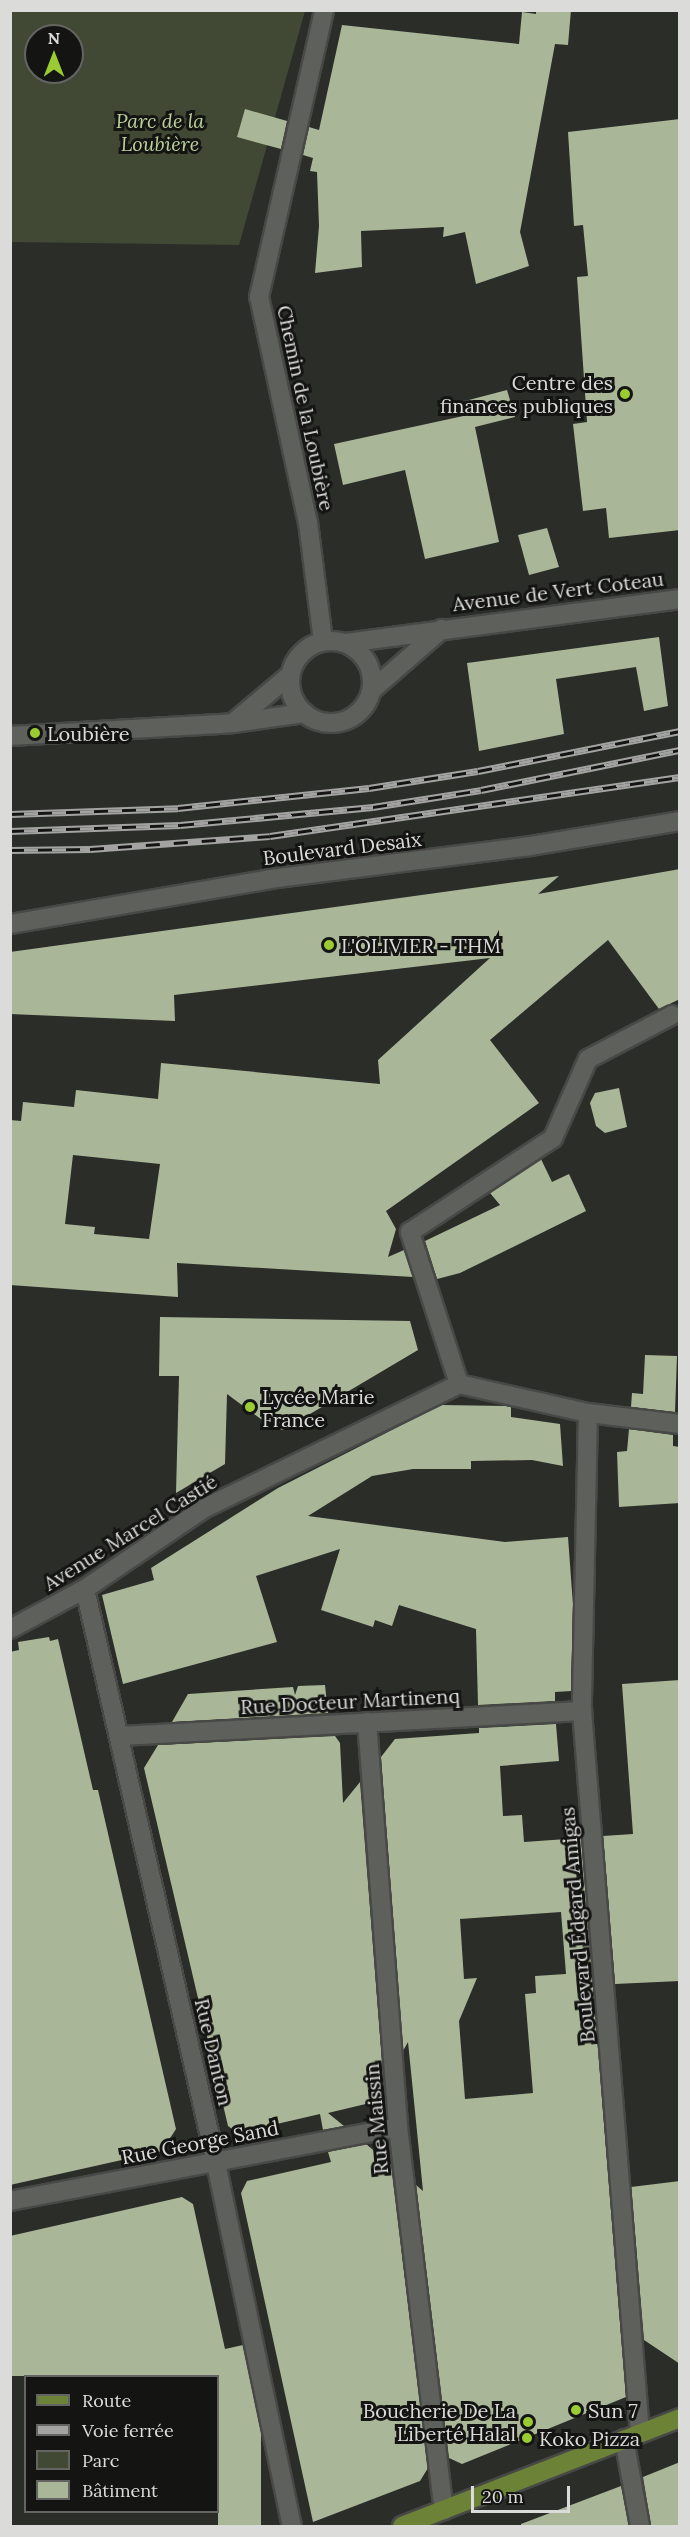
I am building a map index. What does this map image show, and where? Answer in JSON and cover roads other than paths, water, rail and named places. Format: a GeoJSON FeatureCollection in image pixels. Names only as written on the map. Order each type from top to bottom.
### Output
{"type":"FeatureCollection","features":[{"type":"Feature","properties":{"kind":"main road"},"geometry":{"type":"LineString","coordinates":[[402,2526],[680,2418]]}},
{"type":"Feature","properties":{"kind":"street","name":"Chemin de la Loubière"},"geometry":{"type":"LineString","coordinates":[[323,641],[308,523],[259,297],[324,10]]}},
{"type":"Feature","properties":{"kind":"street","name":"Avenue de Vert Coteau"},"geometry":{"type":"LineString","coordinates":[[346,644],[680,598]]}},
{"type":"Feature","properties":{"kind":"street","name":"Avenue de Vert Coteau"},"geometry":{"type":"LineString","coordinates":[[372,690],[442,629]]}},
{"type":"Feature","properties":{"kind":"street"},"geometry":{"type":"LineString","coordinates":[[232,723],[290,675],[301,653],[323,641],[346,644],[368,662],[372,690],[367,703],[345,721],[317,721],[304,713],[290,689],[290,675]]}},
{"type":"Feature","properties":{"kind":"street"},"geometry":{"type":"LineString","coordinates":[[10,735],[232,723],[304,713]]}},
{"type":"Feature","properties":{"kind":"street","name":"Boulevard Desaix"},"geometry":{"type":"LineString","coordinates":[[10,924],[270,879],[525,847],[680,821]]}},
{"type":"Feature","properties":{"kind":"street"},"geometry":{"type":"LineString","coordinates":[[672,1015],[588,1059],[553,1138],[410,1232],[459,1384],[588,1413],[680,1424]]}},
{"type":"Feature","properties":{"kind":"street","name":"Avenue Marcel Castié"},"geometry":{"type":"LineString","coordinates":[[10,1629],[85,1589],[203,1509],[459,1384]]}},
{"type":"Feature","properties":{"kind":"street","name":"Boulevard Édgard Amigas"},"geometry":{"type":"LineString","coordinates":[[588,1413],[582,1711],[640,2526]]}},
{"type":"Feature","properties":{"kind":"street","name":"Rue Danton"},"geometry":{"type":"LineString","coordinates":[[85,1589],[216,2163],[292,2526]]}},
{"type":"Feature","properties":{"kind":"street","name":"Rue Docteur Martinenq"},"geometry":{"type":"LineString","coordinates":[[120,1736],[582,1711]]}},
{"type":"Feature","properties":{"kind":"street","name":"Rue Maissin"},"geometry":{"type":"LineString","coordinates":[[367,1722],[398,2127],[444,2510]]}},
{"type":"Feature","properties":{"kind":"street","name":"Rue George Sand"},"geometry":{"type":"LineString","coordinates":[[10,2201],[398,2127]]}},
{"type":"Feature","properties":{"kind":"railway"},"geometry":{"type":"LineString","coordinates":[[10,814],[178,808],[369,788],[478,771],[680,731]]}},
{"type":"Feature","properties":{"kind":"railway"},"geometry":{"type":"LineString","coordinates":[[10,831],[180,825],[373,807],[481,790],[680,750]]}},
{"type":"Feature","properties":{"kind":"railway"},"geometry":{"type":"LineString","coordinates":[[10,850],[90,849],[270,836],[680,777]]}},
{"type":"Feature","properties":{"kind":"place","name":"Centre des finances publiques"},"geometry":{"type":"Point","coordinates":[625,394]}},
{"type":"Feature","properties":{"kind":"place","name":"Loubière"},"geometry":{"type":"Point","coordinates":[35,733]}},
{"type":"Feature","properties":{"kind":"place","name":"L'OLIVIER - THM"},"geometry":{"type":"Point","coordinates":[329,945]}},
{"type":"Feature","properties":{"kind":"place","name":"Lycée Marie France"},"geometry":{"type":"Point","coordinates":[250,1407]}},
{"type":"Feature","properties":{"kind":"place","name":"Sun 7"},"geometry":{"type":"Point","coordinates":[576,2410]}},
{"type":"Feature","properties":{"kind":"place","name":"Boucherie De La Liberté Halal"},"geometry":{"type":"Point","coordinates":[528,2422]}},
{"type":"Feature","properties":{"kind":"place","name":"Koko Pizza"},"geometry":{"type":"Point","coordinates":[527,2438]}},
{"type":"Feature","properties":{"kind":"park label","name":"Parc de la Loubière"},"geometry":{"type":"Point","coordinates":[160,132]}}]}
